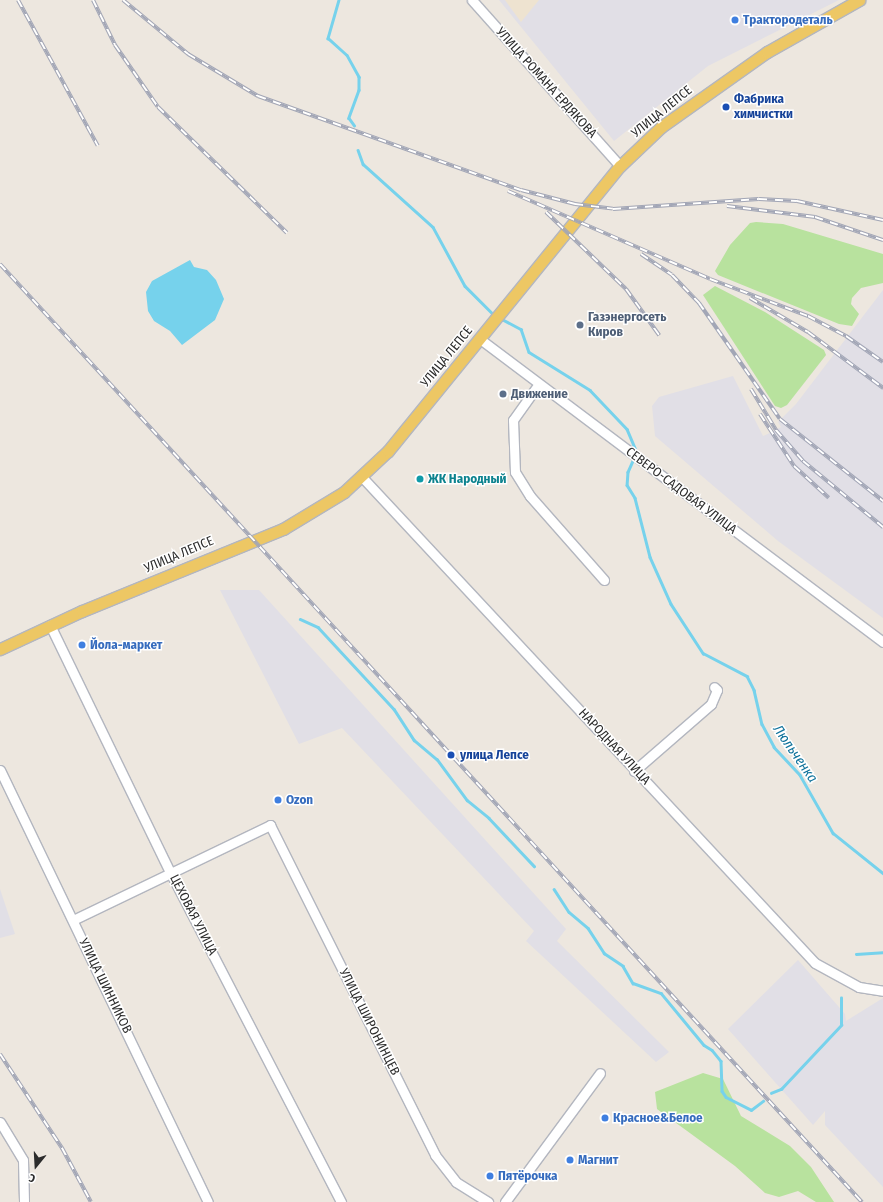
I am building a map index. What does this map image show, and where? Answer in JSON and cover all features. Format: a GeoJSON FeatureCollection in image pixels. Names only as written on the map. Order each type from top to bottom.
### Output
{"type":"FeatureCollection","features":[{"type":"Feature","properties":{"kind":"main road","name":"УЛИЦА ЛЕПСЕ"},"geometry":{"type":"LineString","coordinates":[[0,649],[50,625],[283,529],[315,512],[362,478],[480,339],[620,166],[661,127],[760,56],[859,0]]}},
{"type":"Feature","properties":{"kind":"street","name":"УЛИЦА РОМАНА ЕРДЯКОВА"},"geometry":{"type":"LineString","coordinates":[[472,0],[620,166]]}},
{"type":"Feature","properties":{"kind":"street","name":"СЕВЕРО-САДОВАЯ УЛИЦА"},"geometry":{"type":"LineString","coordinates":[[480,339],[538,385],[883,642]]}},
{"type":"Feature","properties":{"kind":"street"},"geometry":{"type":"LineString","coordinates":[[538,385],[513,420],[515,472],[530,496],[604,580]]}},
{"type":"Feature","properties":{"kind":"street","name":"НАРОДНАЯ УЛИЦА"},"geometry":{"type":"LineString","coordinates":[[362,478],[634,771],[815,963],[859,987],[883,991]]}},
{"type":"Feature","properties":{"kind":"street","name":"ЦЕХОВАЯ УЛИЦА"},"geometry":{"type":"LineString","coordinates":[[50,625],[170,872],[341,1202]]}},
{"type":"Feature","properties":{"kind":"street"},"geometry":{"type":"LineString","coordinates":[[634,771],[711,704],[717,690],[714,686]]}},
{"type":"Feature","properties":{"kind":"street","name":"УЛИЦА ШИННИКОВ"},"geometry":{"type":"LineString","coordinates":[[0,770],[208,1202]]}},
{"type":"Feature","properties":{"kind":"street","name":"УЛИЦА ШИРОНИНЦЕВ"},"geometry":{"type":"LineString","coordinates":[[170,872],[270,825],[435,1155],[456,1182],[488,1202]]}},
{"type":"Feature","properties":{"kind":"street"},"geometry":{"type":"LineString","coordinates":[[73,920],[170,872]]}},
{"type":"Feature","properties":{"kind":"street"},"geometry":{"type":"LineString","coordinates":[[505,1202],[600,1073]]}},
{"type":"Feature","properties":{"kind":"street"},"geometry":{"type":"LineString","coordinates":[[0,1122],[23,1160],[24,1202]]}},
{"type":"Feature","properties":{"kind":"shaded area"},"geometry":{"type":"Polygon","coordinates":[[[499,0],[839,0],[708,66],[614,141],[499,0]]]}},
{"type":"Feature","properties":{"kind":"shaded area"},"geometry":{"type":"Polygon","coordinates":[[[505,0],[539,0],[521,22],[505,0]]]}},
{"type":"Feature","properties":{"kind":"shaded area"},"geometry":{"type":"Polygon","coordinates":[[[883,290],[883,618],[778,541],[655,436],[652,406],[659,397],[733,376],[763,436],[770,433],[781,427],[778,422],[796,404],[883,290]]]}},
{"type":"Feature","properties":{"kind":"shaded area"},"geometry":{"type":"Polygon","coordinates":[[[220,590],[259,590],[566,929],[557,941],[669,1052],[656,1062],[526,941],[534,931],[342,728],[299,744],[220,590]]]}},
{"type":"Feature","properties":{"kind":"shaded area"},"geometry":{"type":"Polygon","coordinates":[[[0,889],[15,934],[0,938],[0,889]]]}},
{"type":"Feature","properties":{"kind":"shaded area"},"geometry":{"type":"Polygon","coordinates":[[[798,960],[845,1014],[846,1021],[883,998],[883,1187],[825,1125],[825,1111],[813,1125],[728,1029],[798,960]]]}},
{"type":"Feature","properties":{"kind":"green space"},"geometry":{"type":"Polygon","coordinates":[[[750,223],[783,224],[883,254],[883,283],[861,288],[852,298],[851,304],[859,314],[852,326],[839,324],[718,275],[715,271],[730,245],[750,223]]]}},
{"type":"Feature","properties":{"kind":"green space"},"geometry":{"type":"Polygon","coordinates":[[[715,286],[765,312],[824,350],[826,355],[787,405],[781,408],[775,406],[703,295],[715,286]]]}},
{"type":"Feature","properties":{"kind":"green space"},"geometry":{"type":"Polygon","coordinates":[[[703,1073],[723,1079],[741,1116],[790,1146],[811,1167],[834,1202],[816,1202],[798,1191],[779,1197],[765,1193],[735,1166],[657,1109],[655,1092],[703,1073]]]}},
{"type":"Feature","properties":{"kind":"water"},"geometry":{"type":"Polygon","coordinates":[[[190,260],[194,267],[207,270],[216,280],[224,299],[215,320],[182,345],[170,331],[154,321],[148,311],[146,292],[152,281],[190,260]]]}},
{"type":"Feature","properties":{"kind":"waterway"},"geometry":{"type":"LineString","coordinates":[[339,0],[328,38],[347,55],[359,77],[359,90],[349,118],[354,125]]}},
{"type":"Feature","properties":{"kind":"waterway"},"geometry":{"type":"LineString","coordinates":[[358,150],[363,164],[433,227],[465,286],[494,315]]}},
{"type":"Feature","properties":{"kind":"waterway","name":"Люльченка"},"geometry":{"type":"LineString","coordinates":[[500,318],[521,329],[529,352],[590,390],[627,429],[637,452],[628,472],[627,485],[635,498],[650,557],[671,604],[703,653],[747,676],[754,690],[762,724],[774,747],[800,775],[833,833],[883,873]]}},
{"type":"Feature","properties":{"kind":"waterway"},"geometry":{"type":"LineString","coordinates":[[300,619],[318,627],[394,709],[414,740],[437,759],[467,800],[489,818],[534,866]]}},
{"type":"Feature","properties":{"kind":"waterway"},"geometry":{"type":"LineString","coordinates":[[554,889],[569,912],[588,928],[604,953],[623,966],[633,983],[661,993],[704,1045],[712,1050],[721,1061],[722,1091],[726,1097],[751,1110],[763,1101]]}},
{"type":"Feature","properties":{"kind":"waterway"},"geometry":{"type":"LineString","coordinates":[[856,954],[883,952]]}},
{"type":"Feature","properties":{"kind":"waterway"},"geometry":{"type":"LineString","coordinates":[[771,1093],[781,1089],[841,1025],[841,998]]}},
{"type":"Feature","properties":{"kind":"railway"},"geometry":{"type":"LineString","coordinates":[[18,0],[98,146]]}},
{"type":"Feature","properties":{"kind":"railway"},"geometry":{"type":"LineString","coordinates":[[93,0],[115,45],[158,107],[287,233]]}},
{"type":"Feature","properties":{"kind":"railway"},"geometry":{"type":"LineString","coordinates":[[123,0],[188,54],[258,96],[521,190],[575,204],[613,209],[759,199],[797,201],[883,220]]}},
{"type":"Feature","properties":{"kind":"railway"},"geometry":{"type":"LineString","coordinates":[[508,191],[710,279],[808,316],[846,336],[883,362]]}},
{"type":"Feature","properties":{"kind":"railway"},"geometry":{"type":"LineString","coordinates":[[727,206],[815,217],[883,240]]}},
{"type":"Feature","properties":{"kind":"railway"},"geometry":{"type":"LineString","coordinates":[[546,212],[626,289],[659,335]]}},
{"type":"Feature","properties":{"kind":"railway"},"geometry":{"type":"LineString","coordinates":[[641,254],[672,275],[699,303],[780,419],[883,501]]}},
{"type":"Feature","properties":{"kind":"railway"},"geometry":{"type":"LineString","coordinates":[[0,264],[862,1202]]}},
{"type":"Feature","properties":{"kind":"railway"},"geometry":{"type":"LineString","coordinates":[[750,298],[808,332],[883,388]]}},
{"type":"Feature","properties":{"kind":"railway"},"geometry":{"type":"LineString","coordinates":[[751,389],[776,430],[803,461],[883,527]]}},
{"type":"Feature","properties":{"kind":"railway"},"geometry":{"type":"LineString","coordinates":[[760,414],[794,466],[829,498]]}},
{"type":"Feature","properties":{"kind":"railway"},"geometry":{"type":"LineString","coordinates":[[0,1054],[62,1148],[91,1202]]}},
{"type":"Feature","properties":{"kind":"place","name":"Трактородеталь"},"geometry":{"type":"Point","coordinates":[735,20]}},
{"type":"Feature","properties":{"kind":"place","name":"Фабрика химчистки"},"geometry":{"type":"Point","coordinates":[726,107]}},
{"type":"Feature","properties":{"kind":"place","name":"Газэнергосеть Киров"},"geometry":{"type":"Point","coordinates":[580,325]}},
{"type":"Feature","properties":{"kind":"place","name":"Движение"},"geometry":{"type":"Point","coordinates":[503,394]}},
{"type":"Feature","properties":{"kind":"place","name":"ЖК Народный"},"geometry":{"type":"Point","coordinates":[420,479]}},
{"type":"Feature","properties":{"kind":"place","name":"Йола-маркет"},"geometry":{"type":"Point","coordinates":[82,645]}},
{"type":"Feature","properties":{"kind":"place","name":"улица Лепсе"},"geometry":{"type":"Point","coordinates":[451,755]}},
{"type":"Feature","properties":{"kind":"place","name":"Ozon"},"geometry":{"type":"Point","coordinates":[278,800]}},
{"type":"Feature","properties":{"kind":"place","name":"Красное&Белое"},"geometry":{"type":"Point","coordinates":[605,1118]}},
{"type":"Feature","properties":{"kind":"place","name":"Магнит"},"geometry":{"type":"Point","coordinates":[570,1160]}},
{"type":"Feature","properties":{"kind":"place","name":"Пятёрочка"},"geometry":{"type":"Point","coordinates":[490,1176]}}]}
